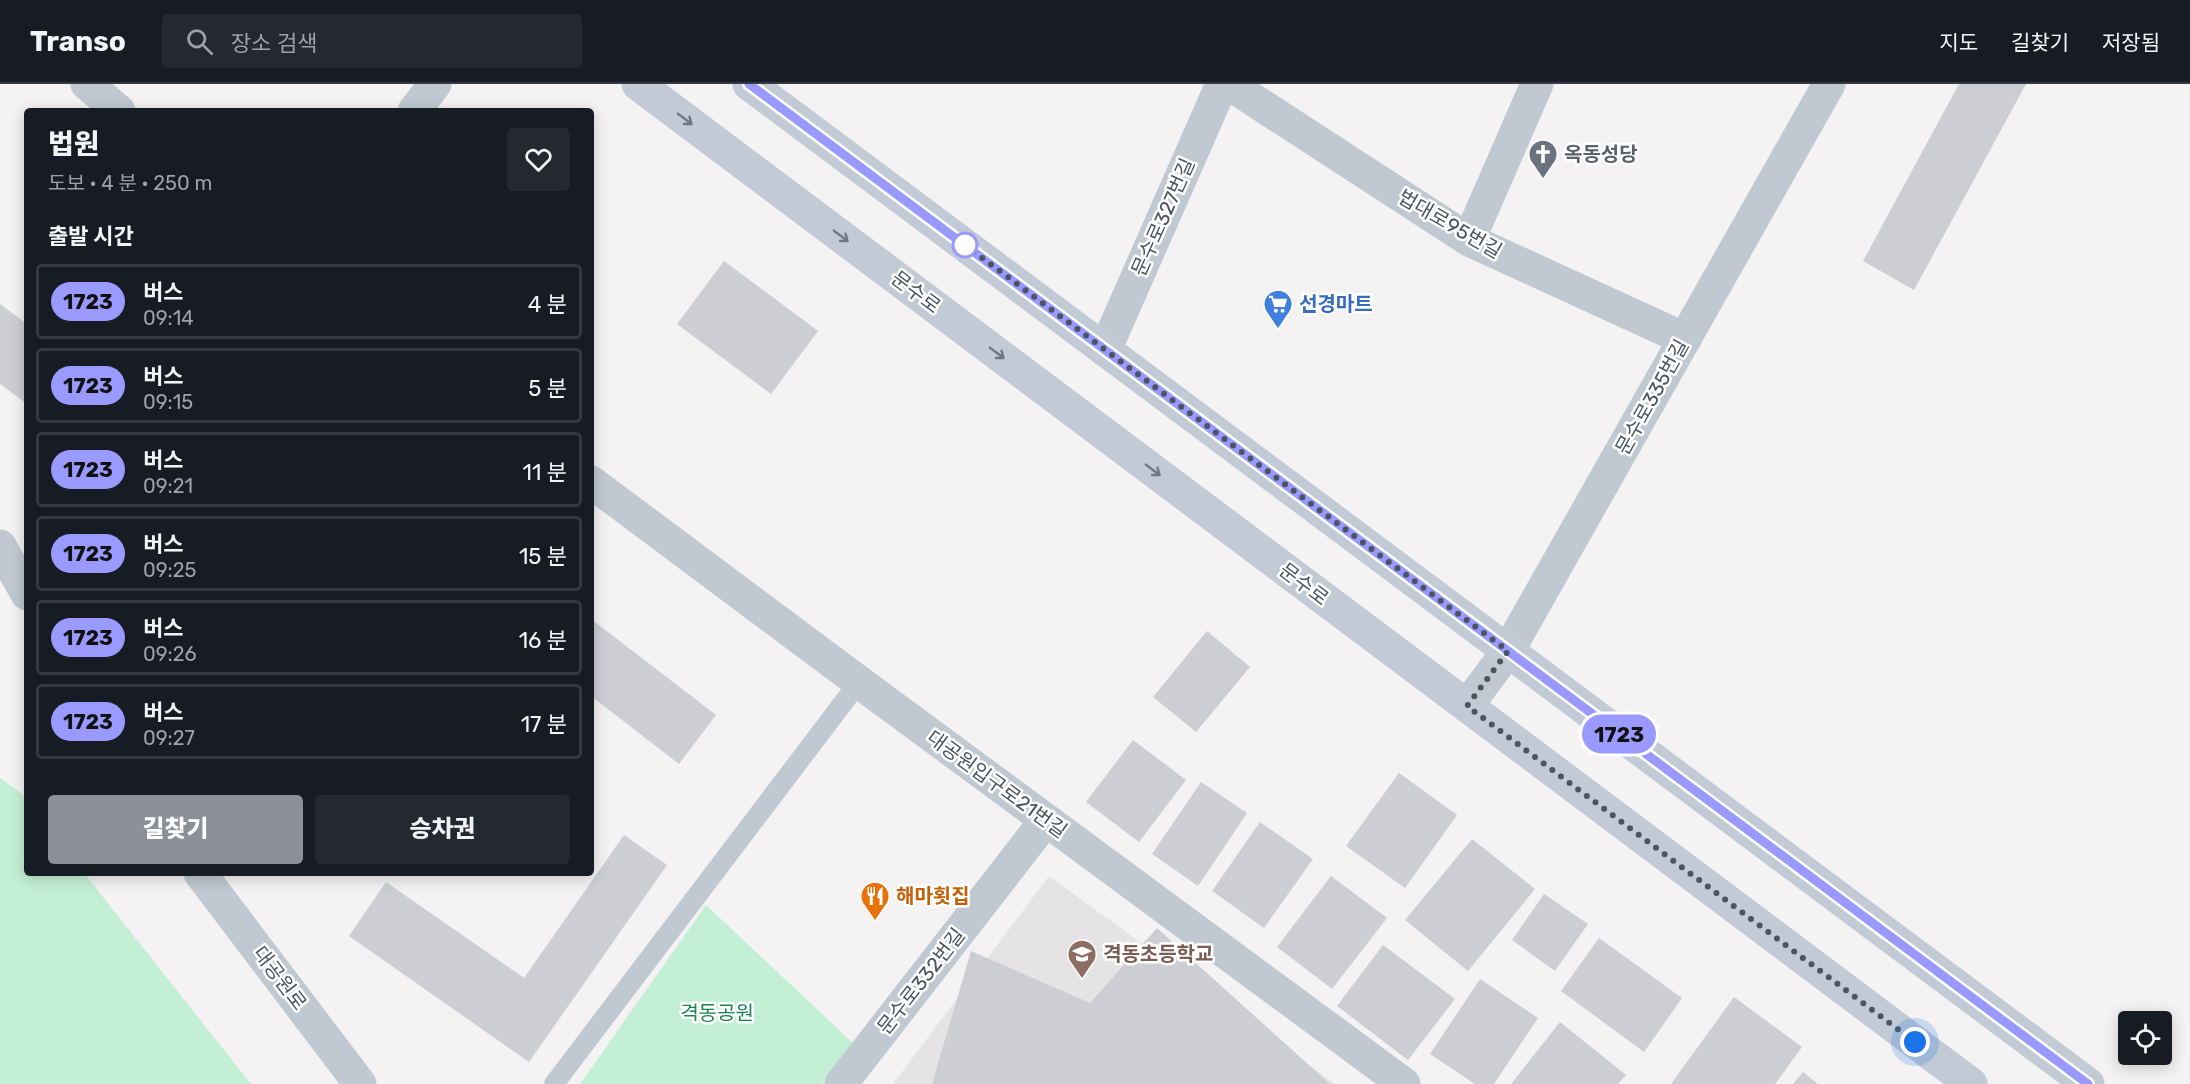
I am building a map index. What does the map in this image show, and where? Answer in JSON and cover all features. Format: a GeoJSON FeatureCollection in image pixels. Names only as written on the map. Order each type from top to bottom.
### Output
{"type":"FeatureCollection","features":[{"type":"Feature","properties":{"kind":"main road","name":"문수로"},"geometry":{"type":"LineString","coordinates":[[638,84],[1971,1084]]}},
{"type":"Feature","properties":{"kind":"main road"},"geometry":{"type":"LineString","coordinates":[[749,84],[2088,1084]]}},
{"type":"Feature","properties":{"kind":"street"},"geometry":{"type":"LineString","coordinates":[[87,84],[115,108]]}},
{"type":"Feature","properties":{"kind":"street"},"geometry":{"type":"LineString","coordinates":[[416,108],[435,84]]}},
{"type":"Feature","properties":{"kind":"street","name":"문수로327번길"},"geometry":{"type":"LineString","coordinates":[[1105,350],[1222,84]]}},
{"type":"Feature","properties":{"kind":"street","name":"법대로95번길"},"geometry":{"type":"LineString","coordinates":[[1229,84],[1469,240],[1685,339]]}},
{"type":"Feature","properties":{"kind":"street"},"geometry":{"type":"LineString","coordinates":[[1469,240],[1536,84]]}},
{"type":"Feature","properties":{"kind":"street","name":"문수로335번길"},"geometry":{"type":"LineString","coordinates":[[1467,706],[1508,651],[1829,84]]}},
{"type":"Feature","properties":{"kind":"street","name":"대공원입구로21번길"},"geometry":{"type":"LineString","coordinates":[[594,484],[1404,1084]]}},
{"type":"Feature","properties":{"kind":"street"},"geometry":{"type":"LineString","coordinates":[[0,546],[24,589]]}},
{"type":"Feature","properties":{"kind":"street","name":"문수로332번길"},"geometry":{"type":"LineString","coordinates":[[841,1084],[1046,820]]}},
{"type":"Feature","properties":{"kind":"street","name":"대공원로"},"geometry":{"type":"LineString","coordinates":[[202,876],[360,1084]]}},
{"type":"Feature","properties":{"kind":"lane"},"geometry":{"type":"LineString","coordinates":[[554,1084],[859,682]]}},
{"type":"Feature","properties":{"kind":"shaded area","name":"격동초등학교"},"geometry":{"type":"Polygon","coordinates":[[[1049,876],[1335,1084],[893,1084],[1049,876]]]}},
{"type":"Feature","properties":{"kind":"green space"},"geometry":{"type":"Polygon","coordinates":[[[0,778],[24,796],[24,876],[86,876],[251,1084],[0,1084],[0,778]]]}},
{"type":"Feature","properties":{"kind":"green space","name":"격동공원"},"geometry":{"type":"Polygon","coordinates":[[[706,905],[853,1043],[845,1056],[822,1084],[580,1084],[706,905]]]}},
{"type":"Feature","properties":{"kind":"building"},"geometry":{"type":"Polygon","coordinates":[[[1959,84],[2026,84],[1914,290],[1863,261],[1959,84]]]}},
{"type":"Feature","properties":{"kind":"building"},"geometry":{"type":"Polygon","coordinates":[[[724,261],[818,331],[771,394],[677,324],[724,261]]]}},
{"type":"Feature","properties":{"kind":"building"},"geometry":{"type":"Polygon","coordinates":[[[0,304],[24,322],[24,402],[0,384],[0,304]]]}},
{"type":"Feature","properties":{"kind":"building"},"geometry":{"type":"Polygon","coordinates":[[[594,621],[716,715],[679,764],[594,698],[594,621]]]}},
{"type":"Feature","properties":{"kind":"building"},"geometry":{"type":"Polygon","coordinates":[[[1207,631],[1250,667],[1196,732],[1153,697],[1207,631]]]}},
{"type":"Feature","properties":{"kind":"building"},"geometry":{"type":"Polygon","coordinates":[[[1133,740],[1186,780],[1139,842],[1086,802],[1133,740]]]}},
{"type":"Feature","properties":{"kind":"building"},"geometry":{"type":"Polygon","coordinates":[[[1399,773],[1457,815],[1405,888],[1346,846],[1399,773]]]}},
{"type":"Feature","properties":{"kind":"building"},"geometry":{"type":"Polygon","coordinates":[[[1201,782],[1247,813],[1198,886],[1152,854],[1201,782]]]}},
{"type":"Feature","properties":{"kind":"building"},"geometry":{"type":"Polygon","coordinates":[[[1260,822],[1313,859],[1264,928],[1212,891],[1260,822]]]}},
{"type":"Feature","properties":{"kind":"building"},"geometry":{"type":"Polygon","coordinates":[[[624,835],[667,865],[529,1062],[349,936],[386,882],[524,978],[624,835]]]}},
{"type":"Feature","properties":{"kind":"building"},"geometry":{"type":"Polygon","coordinates":[[[1472,839],[1535,889],[1468,971],[1405,920],[1472,839]]]}},
{"type":"Feature","properties":{"kind":"building"},"geometry":{"type":"Polygon","coordinates":[[[1331,876],[1387,918],[1332,989],[1277,947],[1331,876]]]}},
{"type":"Feature","properties":{"kind":"building"},"geometry":{"type":"Polygon","coordinates":[[[1544,894],[1588,924],[1555,971],[1512,940],[1544,894]]]}},
{"type":"Feature","properties":{"kind":"building","name":"격동초등학교"},"geometry":{"type":"Polygon","coordinates":[[[1157,928],[1330,1084],[932,1084],[971,951],[1090,1003],[1157,928]]]}},
{"type":"Feature","properties":{"kind":"building"},"geometry":{"type":"Polygon","coordinates":[[[1599,938],[1682,998],[1644,1052],[1561,991],[1599,938]]]}},
{"type":"Feature","properties":{"kind":"building"},"geometry":{"type":"Polygon","coordinates":[[[1383,945],[1455,999],[1408,1060],[1337,1006],[1383,945]]]}},
{"type":"Feature","properties":{"kind":"building"},"geometry":{"type":"Polygon","coordinates":[[[1480,979],[1538,1018],[1494,1084],[1475,1084],[1430,1054],[1480,979]]]}},
{"type":"Feature","properties":{"kind":"building"},"geometry":{"type":"Polygon","coordinates":[[[1734,997],[1802,1047],[1775,1084],[1671,1084],[1734,997]]]}},
{"type":"Feature","properties":{"kind":"building"},"geometry":{"type":"Polygon","coordinates":[[[1560,1022],[1626,1075],[1618,1084],[1511,1084],[1560,1022]]]}},
{"type":"Feature","properties":{"kind":"building"},"geometry":{"type":"Polygon","coordinates":[[[1803,1072],[1818,1084],[1793,1084],[1803,1072]]]}},
{"type":"Feature","properties":{"kind":"bus line","name":"1723"},"geometry":{"type":"LineString","coordinates":[[749,84],[2088,1084]]}},
{"type":"Feature","properties":{"kind":"place","name":"옥동성당"},"geometry":{"type":"Point","coordinates":[1543,180]}},
{"type":"Feature","properties":{"kind":"place","name":"선경마트"},"geometry":{"type":"Point","coordinates":[1278,330]}},
{"type":"Feature","properties":{"kind":"place","name":"해마횟집"},"geometry":{"type":"Point","coordinates":[875,922]}},
{"type":"Feature","properties":{"kind":"place","name":"격동초등학교"},"geometry":{"type":"Point","coordinates":[1082,980]}},
{"type":"Feature","properties":{"kind":"route"},"geometry":{"type":"LineString","coordinates":[[965,245],[1508,651],[1467,706],[1915,1042]]}}]}
